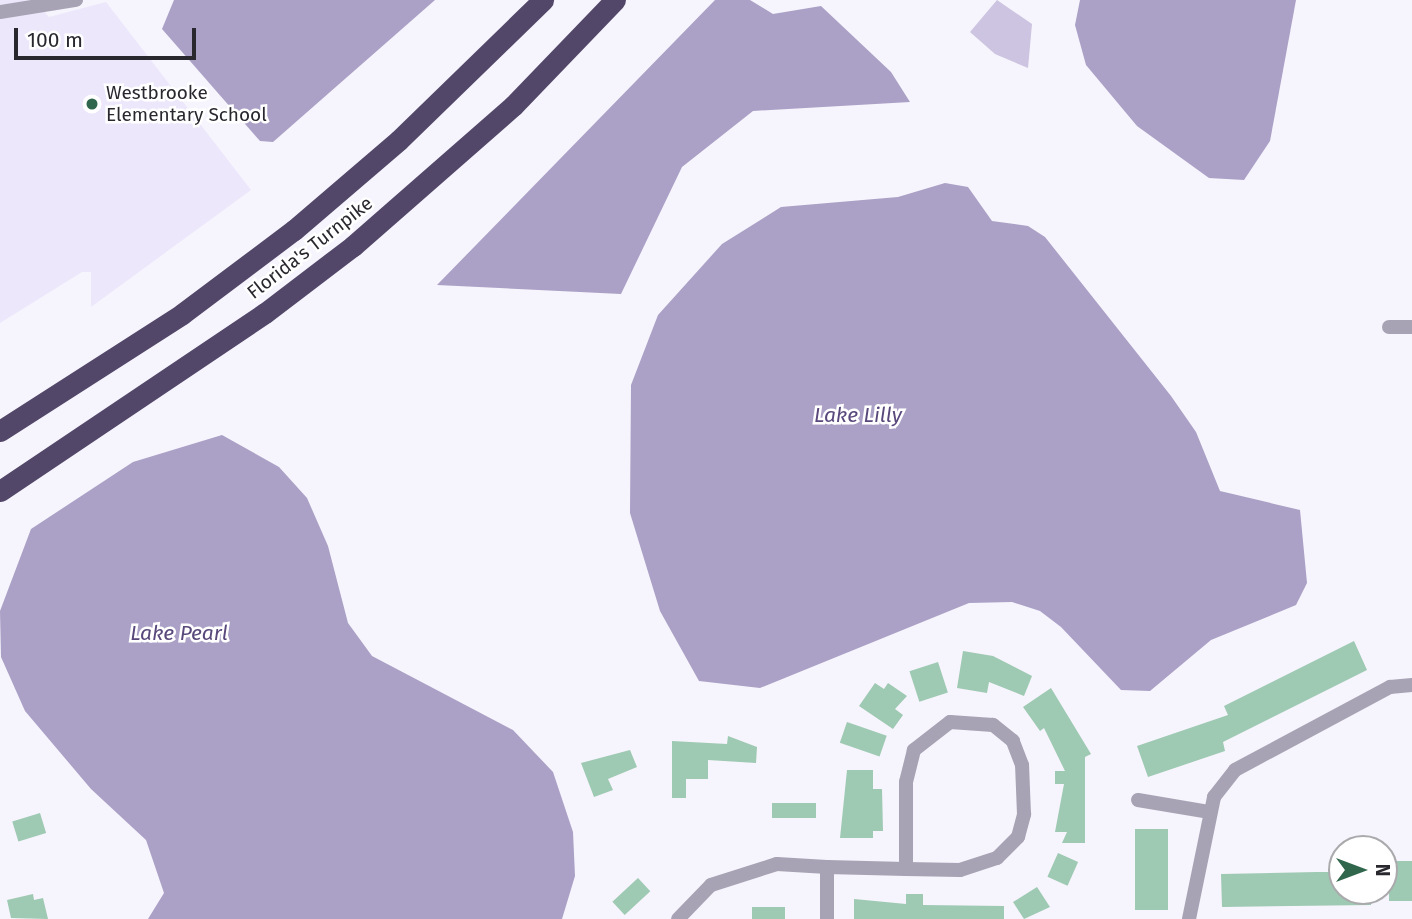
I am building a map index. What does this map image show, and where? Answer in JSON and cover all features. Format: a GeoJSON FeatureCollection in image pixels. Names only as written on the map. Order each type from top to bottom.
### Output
{"type":"FeatureCollection","features":[{"type":"Feature","properties":{"kind":"highway","name":"Florida's Turnpike"},"geometry":{"type":"LineString","coordinates":[[0,431],[182,314],[294,230],[399,140],[543,0]]}},
{"type":"Feature","properties":{"kind":"highway","name":"Florida's Turnpike"},"geometry":{"type":"LineString","coordinates":[[0,491],[265,313],[353,246],[513,106],[615,0]]}},
{"type":"Feature","properties":{"kind":"street"},"geometry":{"type":"LineString","coordinates":[[0,12],[76,0]]}},
{"type":"Feature","properties":{"kind":"street"},"geometry":{"type":"LineString","coordinates":[[1389,327],[1412,327]]}},
{"type":"Feature","properties":{"kind":"street"},"geometry":{"type":"LineString","coordinates":[[1189,919],[1210,812],[1236,770],[1390,687],[1412,685]]}},
{"type":"Feature","properties":{"kind":"street"},"geometry":{"type":"LineString","coordinates":[[678,919],[711,885],[751,870],[827,867],[906,869],[960,870],[998,858],[1018,837],[1022,765],[1013,741],[993,725],[950,722],[914,750],[906,782],[906,869]]}},
{"type":"Feature","properties":{"kind":"street"},"geometry":{"type":"LineString","coordinates":[[1138,800],[1210,812]]}},
{"type":"Feature","properties":{"kind":"street"},"geometry":{"type":"LineString","coordinates":[[827,867],[827,919]]}},
{"type":"Feature","properties":{"kind":"shaded area","name":"Westbrooke Elementary School"},"geometry":{"type":"Polygon","coordinates":[[[0,0],[34,0],[49,17],[106,2],[251,190],[91,307],[91,272],[82,272],[0,323],[0,0]]]}},
{"type":"Feature","properties":{"kind":"shaded area"},"geometry":{"type":"Polygon","coordinates":[[[997,0],[1032,24],[1028,68],[995,54],[970,32],[997,0]]]}},
{"type":"Feature","properties":{"kind":"water"},"geometry":{"type":"Polygon","coordinates":[[[174,0],[435,0],[273,142],[260,141],[162,29],[174,0]]]}},
{"type":"Feature","properties":{"kind":"water"},"geometry":{"type":"Polygon","coordinates":[[[715,0],[750,0],[773,14],[821,6],[891,72],[910,102],[753,111],[682,167],[621,294],[437,285],[715,0]]]}},
{"type":"Feature","properties":{"kind":"water"},"geometry":{"type":"Polygon","coordinates":[[[1080,0],[1296,0],[1270,141],[1244,180],[1209,178],[1137,126],[1086,65],[1075,25],[1080,0]]]}},
{"type":"Feature","properties":{"kind":"water","name":"Lake Lilly"},"geometry":{"type":"Polygon","coordinates":[[[945,183],[968,187],[992,221],[1028,226],[1045,237],[1171,396],[1196,432],[1220,491],[1300,510],[1307,583],[1296,605],[1211,640],[1150,691],[1121,690],[1061,627],[1040,611],[1012,602],[969,603],[760,688],[699,681],[660,611],[630,513],[631,385],[658,315],[722,244],[781,207],[898,197],[945,183]]]}},
{"type":"Feature","properties":{"kind":"water","name":"Lake Pearl"},"geometry":{"type":"Polygon","coordinates":[[[222,435],[279,467],[307,498],[328,546],[348,623],[372,656],[513,730],[553,772],[573,832],[575,876],[562,919],[148,919],[164,893],[146,840],[91,789],[25,711],[1,657],[0,611],[31,529],[133,462],[222,435]]]}},
{"type":"Feature","properties":{"kind":"building"},"geometry":{"type":"Polygon","coordinates":[[[1354,641],[1367,670],[1223,742],[1225,751],[1148,777],[1137,746],[1228,715],[1224,706],[1354,641]]]}},
{"type":"Feature","properties":{"kind":"building"},"geometry":{"type":"Polygon","coordinates":[[[963,651],[993,656],[1032,676],[1024,696],[989,682],[987,693],[957,688],[963,651]]]}},
{"type":"Feature","properties":{"kind":"building"},"geometry":{"type":"Polygon","coordinates":[[[938,662],[948,692],[919,702],[909,671],[938,662]]]}},
{"type":"Feature","properties":{"kind":"building"},"geometry":{"type":"Polygon","coordinates":[[[875,683],[884,689],[888,683],[907,696],[895,709],[903,715],[893,729],[859,706],[875,683]]]}},
{"type":"Feature","properties":{"kind":"building"},"geometry":{"type":"Polygon","coordinates":[[[1051,688],[1091,754],[1085,757],[1085,843],[1062,843],[1067,832],[1055,832],[1064,784],[1055,784],[1055,771],[1065,771],[1044,728],[1040,731],[1023,707],[1051,688]]]}},
{"type":"Feature","properties":{"kind":"building"},"geometry":{"type":"Polygon","coordinates":[[[847,722],[887,736],[880,756],[840,743],[847,722]]]}},
{"type":"Feature","properties":{"kind":"building"},"geometry":{"type":"Polygon","coordinates":[[[728,736],[757,747],[756,763],[708,760],[708,779],[686,779],[686,798],[672,798],[672,741],[727,744],[728,736]]]}},
{"type":"Feature","properties":{"kind":"building"},"geometry":{"type":"Polygon","coordinates":[[[630,750],[637,767],[608,779],[613,790],[594,797],[581,763],[630,750]]]}},
{"type":"Feature","properties":{"kind":"building"},"geometry":{"type":"Polygon","coordinates":[[[847,770],[873,770],[873,789],[882,789],[883,831],[873,831],[873,838],[840,838],[847,770]]]}},
{"type":"Feature","properties":{"kind":"building"},"geometry":{"type":"Polygon","coordinates":[[[772,803],[816,803],[816,818],[772,818],[772,803]]]}},
{"type":"Feature","properties":{"kind":"building"},"geometry":{"type":"Polygon","coordinates":[[[40,813],[46,833],[18,842],[12,821],[40,813]]]}},
{"type":"Feature","properties":{"kind":"building"},"geometry":{"type":"Polygon","coordinates":[[[1135,829],[1168,829],[1168,910],[1135,910],[1135,829]]]}},
{"type":"Feature","properties":{"kind":"building"},"geometry":{"type":"Polygon","coordinates":[[[1058,853],[1078,862],[1068,886],[1047,877],[1058,853]]]}},
{"type":"Feature","properties":{"kind":"building"},"geometry":{"type":"Polygon","coordinates":[[[1398,861],[1412,861],[1412,901],[1398,901],[1398,861]]]}},
{"type":"Feature","properties":{"kind":"building"},"geometry":{"type":"Polygon","coordinates":[[[1328,872],[1328,905],[1371,905],[1222,907],[1221,874],[1328,872]]]}},
{"type":"Feature","properties":{"kind":"building"},"geometry":{"type":"Polygon","coordinates":[[[638,878],[650,891],[625,915],[612,902],[638,878]]]}},
{"type":"Feature","properties":{"kind":"building"},"geometry":{"type":"Polygon","coordinates":[[[1037,887],[1050,907],[1024,919],[1013,902],[1037,887]]]}},
{"type":"Feature","properties":{"kind":"building"},"geometry":{"type":"Polygon","coordinates":[[[33,894],[34,900],[43,898],[48,919],[11,918],[7,900],[33,894]]]}},
{"type":"Feature","properties":{"kind":"building"},"geometry":{"type":"Polygon","coordinates":[[[906,894],[923,894],[923,905],[1004,906],[1004,919],[854,919],[854,899],[906,904],[906,894]]]}},
{"type":"Feature","properties":{"kind":"building"},"geometry":{"type":"Polygon","coordinates":[[[752,907],[785,907],[785,919],[752,919],[752,907]]]}},
{"type":"Feature","properties":{"kind":"place","name":"Westbrooke Elementary School"},"geometry":{"type":"Point","coordinates":[92,104]}}]}
